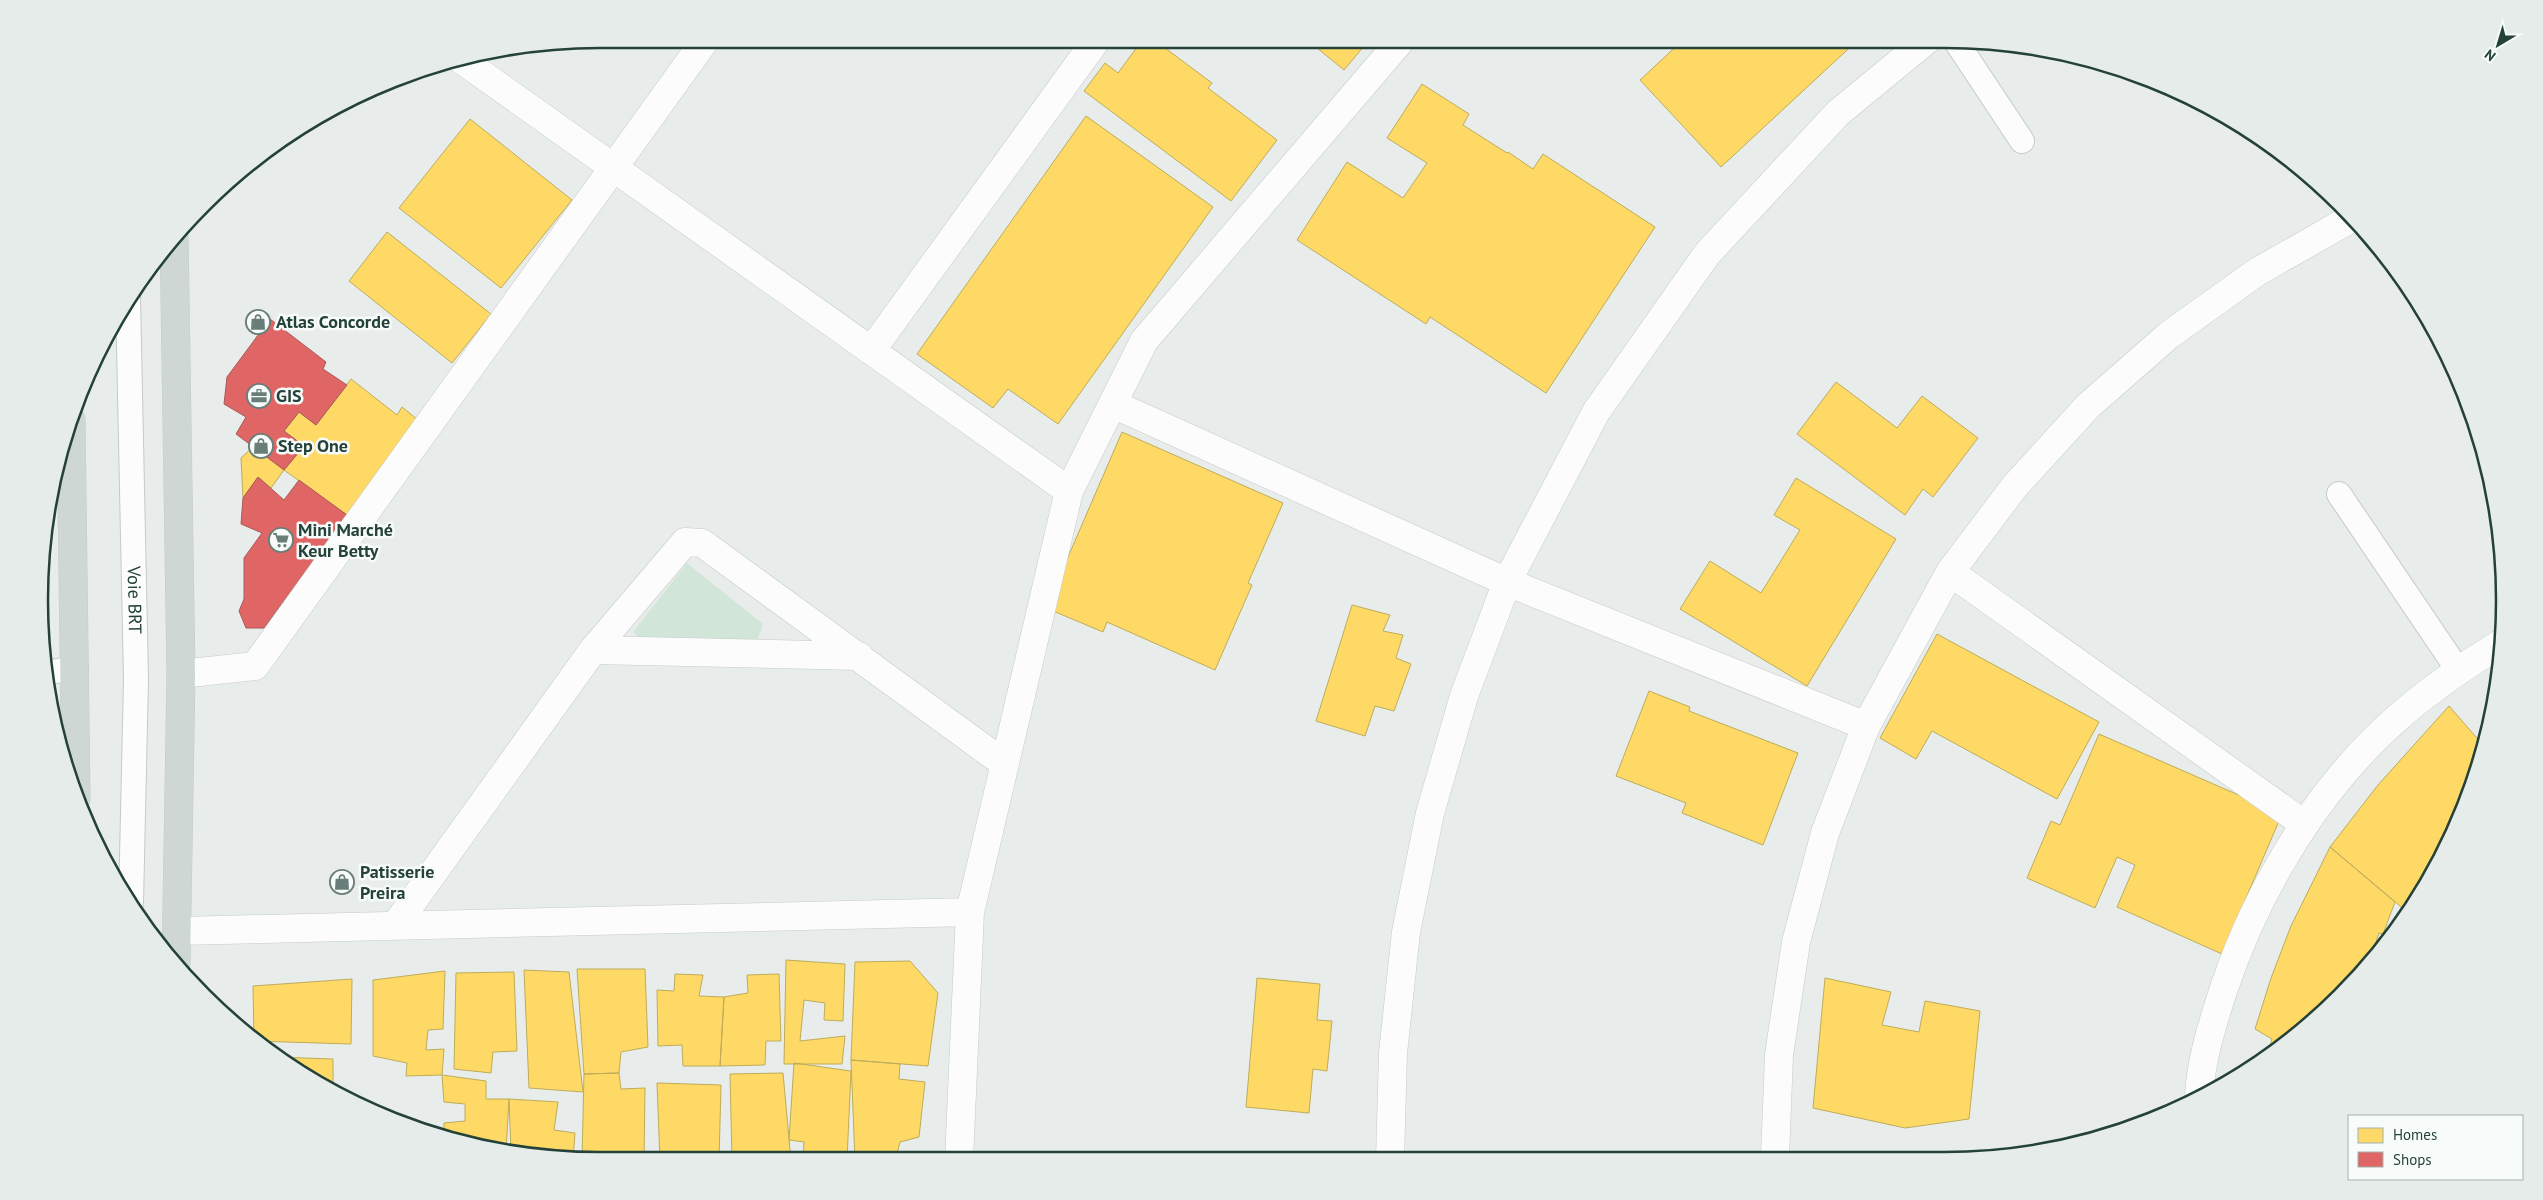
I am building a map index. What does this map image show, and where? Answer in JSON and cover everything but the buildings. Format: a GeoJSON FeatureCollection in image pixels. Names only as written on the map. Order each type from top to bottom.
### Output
{"type":"FeatureCollection","features":[{"type":"Feature","properties":{"kind":"main road"},"geometry":{"type":"LineString","coordinates":[[174,249],[181,674],[177,954]]}},
{"type":"Feature","properties":{"kind":"main road"},"geometry":{"type":"LineString","coordinates":[[71,440],[76,775]]}},
{"type":"Feature","properties":{"kind":"street"},"geometry":{"type":"LineString","coordinates":[[181,674],[255,666],[700,48]]}},
{"type":"Feature","properties":{"kind":"street"},"geometry":{"type":"LineString","coordinates":[[871,351],[1090,48]]}},
{"type":"Feature","properties":{"kind":"street"},"geometry":{"type":"LineString","coordinates":[[959,1152],[970,912],[1069,491],[1144,341],[1394,48]]}},
{"type":"Feature","properties":{"kind":"street"},"geometry":{"type":"LineString","coordinates":[[1390,1152],[1393,1053],[1404,951],[1427,831],[1464,696],[1507,582],[1596,412],[1707,254],[1838,113],[1917,48]]}},
{"type":"Feature","properties":{"kind":"street"},"geometry":{"type":"LineString","coordinates":[[467,64],[1069,491]]}},
{"type":"Feature","properties":{"kind":"street"},"geometry":{"type":"LineString","coordinates":[[1776,1152],[1779,1055],[1796,942],[1825,833],[1866,726],[1950,572],[2015,486],[2088,406],[2162,341],[2257,272],[2344,220]]}},
{"type":"Feature","properties":{"kind":"street"},"geometry":{"type":"LineString","coordinates":[[1112,404],[1507,582],[1866,726]]}},
{"type":"Feature","properties":{"kind":"street"},"geometry":{"type":"LineString","coordinates":[[395,926],[593,650],[685,542],[702,543],[1005,764]]}},
{"type":"Feature","properties":{"kind":"street"},"geometry":{"type":"LineString","coordinates":[[1950,572],[2304,824]]}},
{"type":"Feature","properties":{"kind":"street"},"geometry":{"type":"LineString","coordinates":[[2200,1089],[2214,1019],[2237,950],[2268,885],[2304,824],[2350,767],[2400,715],[2458,670],[2493,648]]}},
{"type":"Feature","properties":{"kind":"street"},"geometry":{"type":"LineString","coordinates":[[593,650],[859,656]]}},
{"type":"Feature","properties":{"kind":"street"},"geometry":{"type":"LineString","coordinates":[[178,931],[970,912]]}},
{"type":"Feature","properties":{"kind":"lane"},"geometry":{"type":"LineString","coordinates":[[1961,48],[2022,141]]}},
{"type":"Feature","properties":{"kind":"lane","name":"Voie BRT"},"geometry":{"type":"LineString","coordinates":[[128,314],[136,679],[131,891]]}},
{"type":"Feature","properties":{"kind":"lane"},"geometry":{"type":"LineString","coordinates":[[2339,494],[2458,670]]}},
{"type":"Feature","properties":{"kind":"lane"},"geometry":{"type":"LineString","coordinates":[[52,672],[76,668]]}},
{"type":"Feature","properties":{"kind":"green space"},"geometry":{"type":"Polygon","coordinates":[[[687,563],[763,624],[758,639],[643,641],[633,632],[687,563]]]}},
{"type":"Feature","properties":{"kind":"place","name":"Atlas Concorde"},"geometry":{"type":"Point","coordinates":[258,322]}},
{"type":"Feature","properties":{"kind":"place","name":"GIS"},"geometry":{"type":"Point","coordinates":[259,396]}},
{"type":"Feature","properties":{"kind":"place","name":"Step One"},"geometry":{"type":"Point","coordinates":[261,446]}},
{"type":"Feature","properties":{"kind":"place","name":"Mini Marché Keur Betty"},"geometry":{"type":"Point","coordinates":[281,540]}},
{"type":"Feature","properties":{"kind":"place","name":"Patisserie Preira"},"geometry":{"type":"Point","coordinates":[342,882]}}]}
